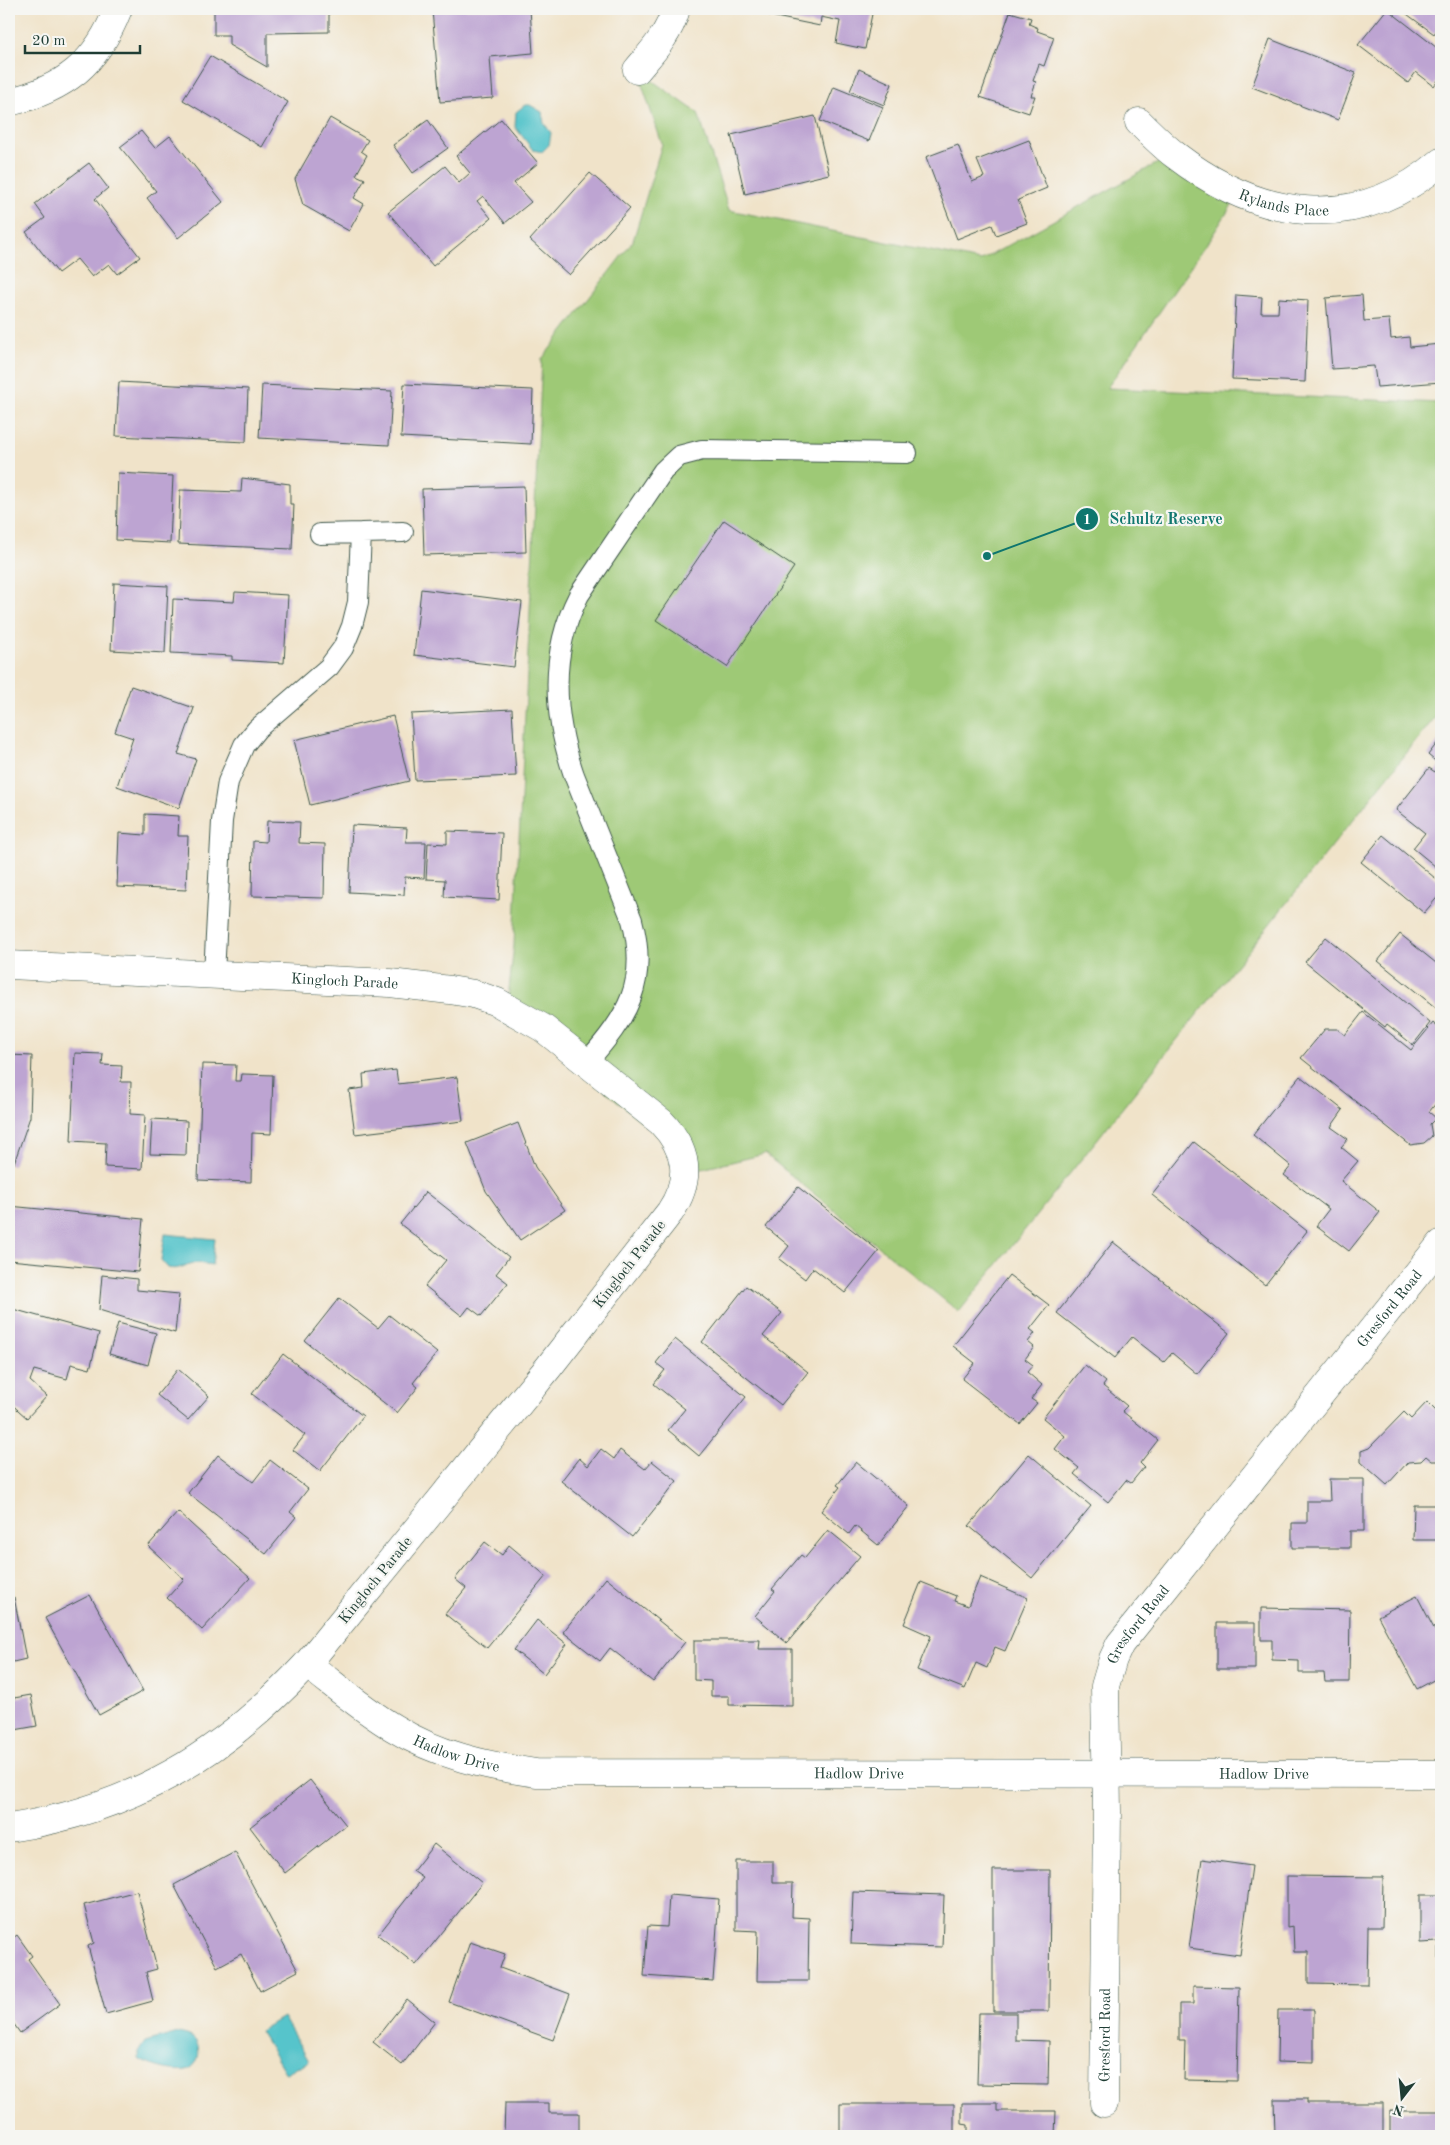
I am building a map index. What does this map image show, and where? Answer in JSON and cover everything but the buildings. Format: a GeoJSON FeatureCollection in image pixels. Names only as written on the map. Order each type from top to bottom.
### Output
{"type":"FeatureCollection","features":[{"type":"Feature","properties":{"kind":"street"},"geometry":{"type":"LineString","coordinates":[[9,102],[44,92],[78,71],[108,34],[118,9]]}},
{"type":"Feature","properties":{"kind":"street"},"geometry":{"type":"LineString","coordinates":[[637,70],[660,43],[669,29],[676,9]]}},
{"type":"Feature","properties":{"kind":"street","name":"Rylands Place"},"geometry":{"type":"LineString","coordinates":[[1138,122],[1174,154],[1220,183],[1261,203],[1295,210],[1321,212],[1341,210],[1380,200],[1409,185],[1441,162]]}},
{"type":"Feature","properties":{"kind":"street","name":"Kingloch Parade"},"geometry":{"type":"LineString","coordinates":[[9,965],[399,984],[474,994],[497,1002],[520,1014],[586,1062],[661,1122],[671,1133],[683,1158],[685,1173],[678,1201],[548,1368],[307,1664],[264,1708],[192,1763],[166,1778],[128,1795],[81,1812],[9,1828]]}},
{"type":"Feature","properties":{"kind":"street","name":"Gresford Road"},"geometry":{"type":"LineString","coordinates":[[1104,2103],[1105,1686],[1113,1659],[1120,1644],[1441,1244]]}},
{"type":"Feature","properties":{"kind":"street","name":"Hadlow Drive"},"geometry":{"type":"LineString","coordinates":[[307,1664],[395,1729],[428,1745],[468,1760],[536,1773],[1441,1774]]}},
{"type":"Feature","properties":{"kind":"lane"},"geometry":{"type":"LineString","coordinates":[[586,1062],[622,1019],[631,1000],[637,966],[638,940],[632,920],[572,768],[562,730],[557,689],[557,664],[561,637],[569,614],[579,595],[664,471],[679,456],[702,450],[907,454]]}},
{"type":"Feature","properties":{"kind":"lane"},"geometry":{"type":"LineString","coordinates":[[320,534],[403,532]]}},
{"type":"Feature","properties":{"kind":"lane"},"geometry":{"type":"LineString","coordinates":[[214,974],[222,821],[228,782],[244,745],[257,728],[329,667],[343,648],[352,626],[358,602],[361,533]]}},
{"type":"Feature","properties":{"kind":"green space"},"geometry":{"type":"Polygon","coordinates":[[[637,70],[698,113],[729,210],[980,261],[1174,154],[1239,194],[1107,388],[1441,403],[1441,710],[959,1312],[765,1154],[685,1173],[683,1157],[507,1007],[514,945],[542,359],[633,241],[662,144],[637,70]]]}},
{"type":"Feature","properties":{"kind":"water"},"geometry":{"type":"Polygon","coordinates":[[[525,105],[530,105],[542,112],[544,123],[551,133],[549,145],[542,152],[533,150],[515,127],[516,112],[525,105]]]}},
{"type":"Feature","properties":{"kind":"water"},"geometry":{"type":"Polygon","coordinates":[[[165,1234],[215,1239],[212,1265],[195,1263],[177,1268],[168,1268],[161,1260],[165,1234]]]}},
{"type":"Feature","properties":{"kind":"water"},"geometry":{"type":"Polygon","coordinates":[[[283,2017],[309,2061],[286,2074],[260,2031],[283,2017]]]}},
{"type":"Feature","properties":{"kind":"water"},"geometry":{"type":"Polygon","coordinates":[[[178,2033],[191,2037],[196,2041],[199,2050],[193,2067],[178,2071],[171,2070],[156,2067],[139,2059],[139,2051],[145,2042],[178,2033]]]}},
{"type":"Feature","properties":{"kind":"place","name":"Schultz Reserve"},"geometry":{"type":"Point","coordinates":[987,556]}}]}
